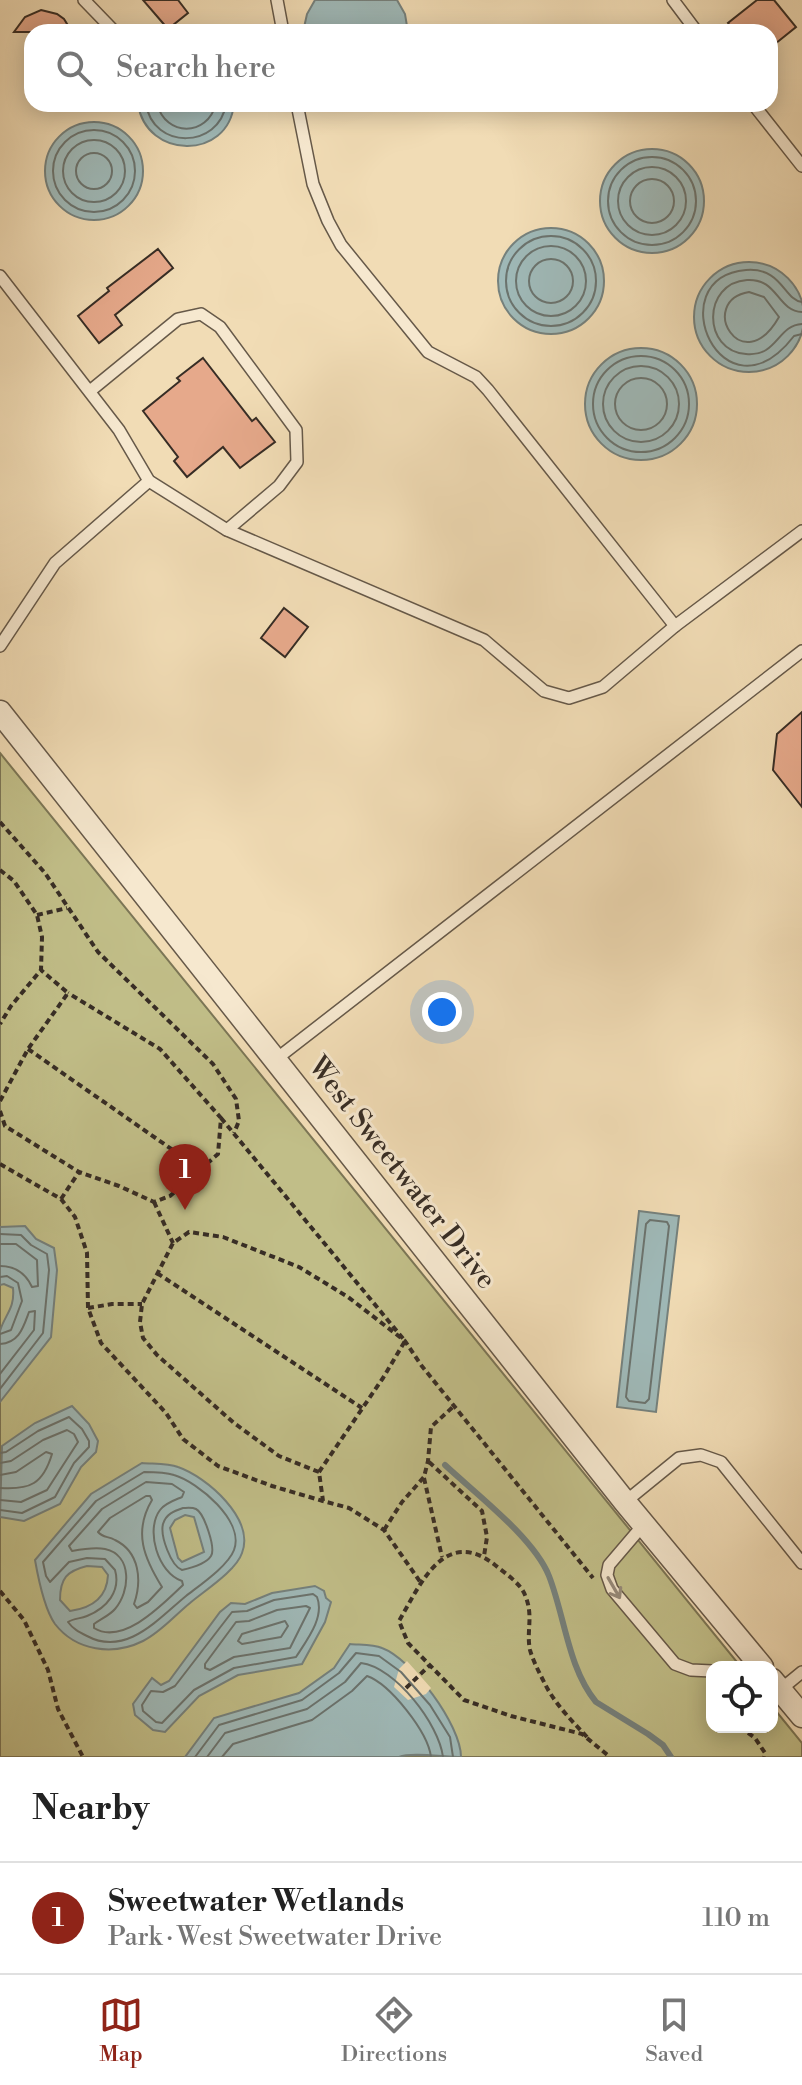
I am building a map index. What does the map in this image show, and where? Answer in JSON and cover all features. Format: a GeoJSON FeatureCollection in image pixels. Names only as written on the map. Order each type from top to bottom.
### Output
{"type":"FeatureCollection","features":[{"type":"Feature","properties":{"kind":"street","name":"West Sweetwater Drive"},"geometry":{"type":"LineString","coordinates":[[0,712],[625,1502],[757,1661]]}},
{"type":"Feature","properties":{"kind":"street"},"geometry":{"type":"LineString","coordinates":[[778,1687],[802,1716]]}},
{"type":"Feature","properties":{"kind":"lane"},"geometry":{"type":"LineString","coordinates":[[84,0],[107,24]]}},
{"type":"Feature","properties":{"kind":"lane"},"geometry":{"type":"LineString","coordinates":[[277,0],[282,24]]}},
{"type":"Feature","properties":{"kind":"lane"},"geometry":{"type":"LineString","coordinates":[[673,0],[691,24]]}},
{"type":"Feature","properties":{"kind":"lane"},"geometry":{"type":"LineString","coordinates":[[299,112],[313,184],[341,245],[428,352],[476,377],[488,390],[675,626]]}},
{"type":"Feature","properties":{"kind":"lane"},"geometry":{"type":"LineString","coordinates":[[759,112],[802,166]]}},
{"type":"Feature","properties":{"kind":"lane"},"geometry":{"type":"LineString","coordinates":[[0,276],[119,430],[149,481],[227,530],[484,640],[544,691],[569,698],[603,687],[675,626],[802,531]]}},
{"type":"Feature","properties":{"kind":"lane"},"geometry":{"type":"LineString","coordinates":[[90,391],[178,319],[201,314],[220,327],[296,430],[297,462],[279,486],[227,530]]}},
{"type":"Feature","properties":{"kind":"lane"},"geometry":{"type":"LineString","coordinates":[[0,646],[55,563],[149,481]]}},
{"type":"Feature","properties":{"kind":"lane"},"geometry":{"type":"LineString","coordinates":[[275,1060],[802,651]]}},
{"type":"Feature","properties":{"kind":"lane"},"geometry":{"type":"LineString","coordinates":[[625,1502],[679,1458],[701,1455],[721,1462],[802,1563]]}},
{"type":"Feature","properties":{"kind":"lane"},"geometry":{"type":"LineString","coordinates":[[644,1524],[609,1565],[607,1575],[612,1589],[675,1664],[691,1670],[706,1671]]}},
{"type":"Feature","properties":{"kind":"lane"},"geometry":{"type":"LineString","coordinates":[[778,1684],[802,1672]]}},
{"type":"Feature","properties":{"kind":"path"},"geometry":{"type":"LineString","coordinates":[[0,822],[45,873],[98,952],[213,1064],[236,1099],[239,1121],[234,1133]]}},
{"type":"Feature","properties":{"kind":"path"},"geometry":{"type":"LineString","coordinates":[[0,870],[14,881],[37,915],[42,937],[41,970],[0,1024]]}},
{"type":"Feature","properties":{"kind":"path"},"geometry":{"type":"LineString","coordinates":[[37,915],[67,908]]}},
{"type":"Feature","properties":{"kind":"path"},"geometry":{"type":"LineString","coordinates":[[41,970],[68,993],[160,1049],[234,1133],[405,1341],[421,1365],[597,1582]]}},
{"type":"Feature","properties":{"kind":"path"},"geometry":{"type":"LineString","coordinates":[[0,1101],[28,1049],[68,993]]}},
{"type":"Feature","properties":{"kind":"path"},"geometry":{"type":"LineString","coordinates":[[28,1049],[200,1169]]}},
{"type":"Feature","properties":{"kind":"path"},"geometry":{"type":"LineString","coordinates":[[0,1111],[5,1126],[79,1172],[154,1202],[173,1243]]}},
{"type":"Feature","properties":{"kind":"path"},"geometry":{"type":"LineString","coordinates":[[154,1202],[170,1196],[218,1154],[221,1118]]}},
{"type":"Feature","properties":{"kind":"path"},"geometry":{"type":"LineString","coordinates":[[0,1164],[61,1199],[75,1217],[87,1253],[88,1308],[101,1343],[166,1413],[183,1439],[218,1466],[272,1486],[349,1508],[384,1530],[421,1583]]}},
{"type":"Feature","properties":{"kind":"path"},"geometry":{"type":"LineString","coordinates":[[61,1199],[79,1172]]}},
{"type":"Feature","properties":{"kind":"path"},"geometry":{"type":"LineString","coordinates":[[319,1472],[279,1456],[234,1423],[157,1355],[143,1338],[140,1322],[142,1304],[173,1243],[189,1232],[223,1237],[299,1267],[348,1297],[405,1341]]}},
{"type":"Feature","properties":{"kind":"path"},"geometry":{"type":"LineString","coordinates":[[157,1273],[362,1408]]}},
{"type":"Feature","properties":{"kind":"path"},"geometry":{"type":"LineString","coordinates":[[88,1308],[142,1304]]}},
{"type":"Feature","properties":{"kind":"path"},"geometry":{"type":"LineString","coordinates":[[323,1501],[319,1472],[405,1341]]}},
{"type":"Feature","properties":{"kind":"path"},"geometry":{"type":"LineString","coordinates":[[442,1557],[424,1477],[431,1427],[454,1406]]}},
{"type":"Feature","properties":{"kind":"path"},"geometry":{"type":"LineString","coordinates":[[428,1461],[482,1511],[487,1537],[484,1556]]}},
{"type":"Feature","properties":{"kind":"path"},"geometry":{"type":"LineString","coordinates":[[384,1530],[402,1502],[424,1477]]}},
{"type":"Feature","properties":{"kind":"path"},"geometry":{"type":"LineString","coordinates":[[587,1737],[464,1700],[408,1643],[399,1621],[421,1583],[442,1557],[463,1550],[484,1556],[524,1592],[532,1615],[530,1649],[545,1685],[587,1737],[610,1757]]}},
{"type":"Feature","properties":{"kind":"path"},"geometry":{"type":"LineString","coordinates":[[0,1591],[24,1620],[48,1670],[58,1709],[83,1757]]}},
{"type":"Feature","properties":{"kind":"path"},"geometry":{"type":"LineString","coordinates":[[406,1688],[429,1666]]}},
{"type":"Feature","properties":{"kind":"path"},"geometry":{"type":"LineString","coordinates":[[748,1733],[765,1753],[764,1757]]}},
{"type":"Feature","properties":{"kind":"shaded area"},"geometry":{"type":"Polygon","coordinates":[[[0,753],[736,1661],[706,1661],[706,1733],[778,1733],[778,1713],[802,1743],[802,1757],[0,1757],[0,753]]]}},
{"type":"Feature","properties":{"kind":"water"},"geometry":{"type":"Polygon","coordinates":[[[315,0],[397,0],[407,24],[305,24],[315,0]]]}},
{"type":"Feature","properties":{"kind":"water"},"geometry":{"type":"Polygon","coordinates":[[[141,112],[231,112],[218,136],[203,144],[187,146],[170,143],[156,135],[144,122],[141,112]]]}},
{"type":"Feature","properties":{"kind":"water"},"geometry":{"type":"Polygon","coordinates":[[[94,122],[113,126],[128,137],[139,152],[143,171],[139,190],[128,205],[113,216],[94,220],[75,216],[60,205],[49,190],[45,171],[49,152],[60,137],[75,126],[94,122]]]}},
{"type":"Feature","properties":{"kind":"water"},"geometry":{"type":"Polygon","coordinates":[[[652,149],[672,153],[689,164],[700,181],[704,201],[700,221],[689,238],[672,249],[652,253],[632,249],[615,238],[604,221],[600,201],[604,181],[615,164],[632,153],[652,149]]]}},
{"type":"Feature","properties":{"kind":"water"},"geometry":{"type":"Polygon","coordinates":[[[551,228],[571,232],[588,244],[600,261],[604,281],[600,301],[588,318],[571,330],[551,334],[531,330],[514,318],[502,301],[498,281],[502,261],[514,244],[531,232],[551,228]]]}},
{"type":"Feature","properties":{"kind":"water"},"geometry":{"type":"Polygon","coordinates":[[[749,262],[770,266],[788,278],[800,296],[803,328],[800,338],[788,356],[770,368],[749,372],[728,368],[710,356],[698,338],[694,317],[698,296],[710,278],[728,266],[749,262]]]}},
{"type":"Feature","properties":{"kind":"water"},"geometry":{"type":"Polygon","coordinates":[[[641,348],[663,352],[681,364],[693,382],[697,404],[693,426],[681,444],[663,456],[641,460],[619,456],[601,444],[589,426],[585,404],[589,382],[601,364],[619,352],[641,348]]]}},
{"type":"Feature","properties":{"kind":"water"},"geometry":{"type":"Polygon","coordinates":[[[639,1211],[679,1216],[656,1412],[617,1407],[639,1211]]]}},
{"type":"Feature","properties":{"kind":"water"},"geometry":{"type":"Polygon","coordinates":[[[25,1226],[36,1239],[54,1248],[57,1270],[51,1337],[0,1402],[0,1331],[11,1306],[13,1288],[0,1285],[0,1227],[25,1226]]]}},
{"type":"Feature","properties":{"kind":"water"},"geometry":{"type":"Polygon","coordinates":[[[72,1406],[89,1424],[98,1441],[96,1452],[81,1467],[60,1504],[24,1521],[0,1517],[2,1446],[35,1423],[72,1406]]]}},
{"type":"Feature","properties":{"kind":"water"},"geometry":{"type":"Polygon","coordinates":[[[142,1463],[178,1467],[202,1480],[235,1513],[242,1527],[242,1553],[227,1574],[150,1637],[120,1648],[84,1645],[64,1633],[51,1618],[35,1560],[91,1494],[142,1463]],[[185,1515],[175,1520],[170,1528],[178,1558],[182,1562],[204,1552],[194,1517],[185,1515]],[[87,1566],[70,1573],[61,1586],[60,1600],[70,1611],[91,1604],[105,1589],[108,1575],[102,1567],[87,1566]]]}},
{"type":"Feature","properties":{"kind":"water"},"geometry":{"type":"Polygon","coordinates":[[[315,1586],[324,1591],[331,1602],[325,1622],[302,1664],[238,1675],[199,1696],[165,1732],[153,1730],[135,1715],[133,1704],[152,1678],[161,1685],[169,1681],[220,1612],[231,1603],[245,1604],[272,1593],[315,1586]]]}},
{"type":"Feature","properties":{"kind":"water"},"geometry":{"type":"Polygon","coordinates":[[[350,1644],[382,1648],[407,1665],[444,1711],[459,1744],[461,1757],[185,1757],[214,1718],[299,1693],[334,1668],[350,1644]]]}},
{"type":"Feature","properties":{"kind":"pier"},"geometry":{"type":"Polygon","coordinates":[[[407,1661],[431,1688],[426,1694],[408,1700],[394,1687],[399,1669],[407,1661]]]}},
{"type":"Feature","properties":{"kind":"building"},"geometry":{"type":"Polygon","coordinates":[[[143,0],[178,0],[188,13],[174,24],[164,24],[143,0]]]}},
{"type":"Feature","properties":{"kind":"building"},"geometry":{"type":"Polygon","coordinates":[[[757,0],[774,0],[796,27],[778,42],[778,24],[728,23],[757,0]]]}},
{"type":"Feature","properties":{"kind":"building"},"geometry":{"type":"Polygon","coordinates":[[[41,10],[57,14],[67,24],[24,24],[24,32],[14,32],[25,17],[41,10]]]}},
{"type":"Feature","properties":{"kind":"building"},"geometry":{"type":"Polygon","coordinates":[[[158,249],[173,268],[115,315],[122,325],[99,343],[78,316],[109,291],[107,288],[158,249]]]}},
{"type":"Feature","properties":{"kind":"building"},"geometry":{"type":"Polygon","coordinates":[[[203,358],[252,421],[256,418],[275,442],[240,468],[223,447],[187,477],[174,461],[178,457],[143,411],[203,358]]]}},
{"type":"Feature","properties":{"kind":"building"},"geometry":{"type":"Polygon","coordinates":[[[284,608],[308,627],[285,657],[261,638],[284,608]]]}},
{"type":"Feature","properties":{"kind":"building"},"geometry":{"type":"Polygon","coordinates":[[[802,712],[802,807],[773,770],[777,734],[802,712]]]}},
{"type":"Feature","properties":{"kind":"waterway"},"geometry":{"type":"LineString","coordinates":[[445,1465],[503,1517],[541,1561],[549,1576],[579,1674],[596,1702],[648,1734],[663,1745],[671,1757]]}},
{"type":"Feature","properties":{"kind":"place","name":"Sweetwater Wetlands"},"geometry":{"type":"Point","coordinates":[185,1210]}}]}
